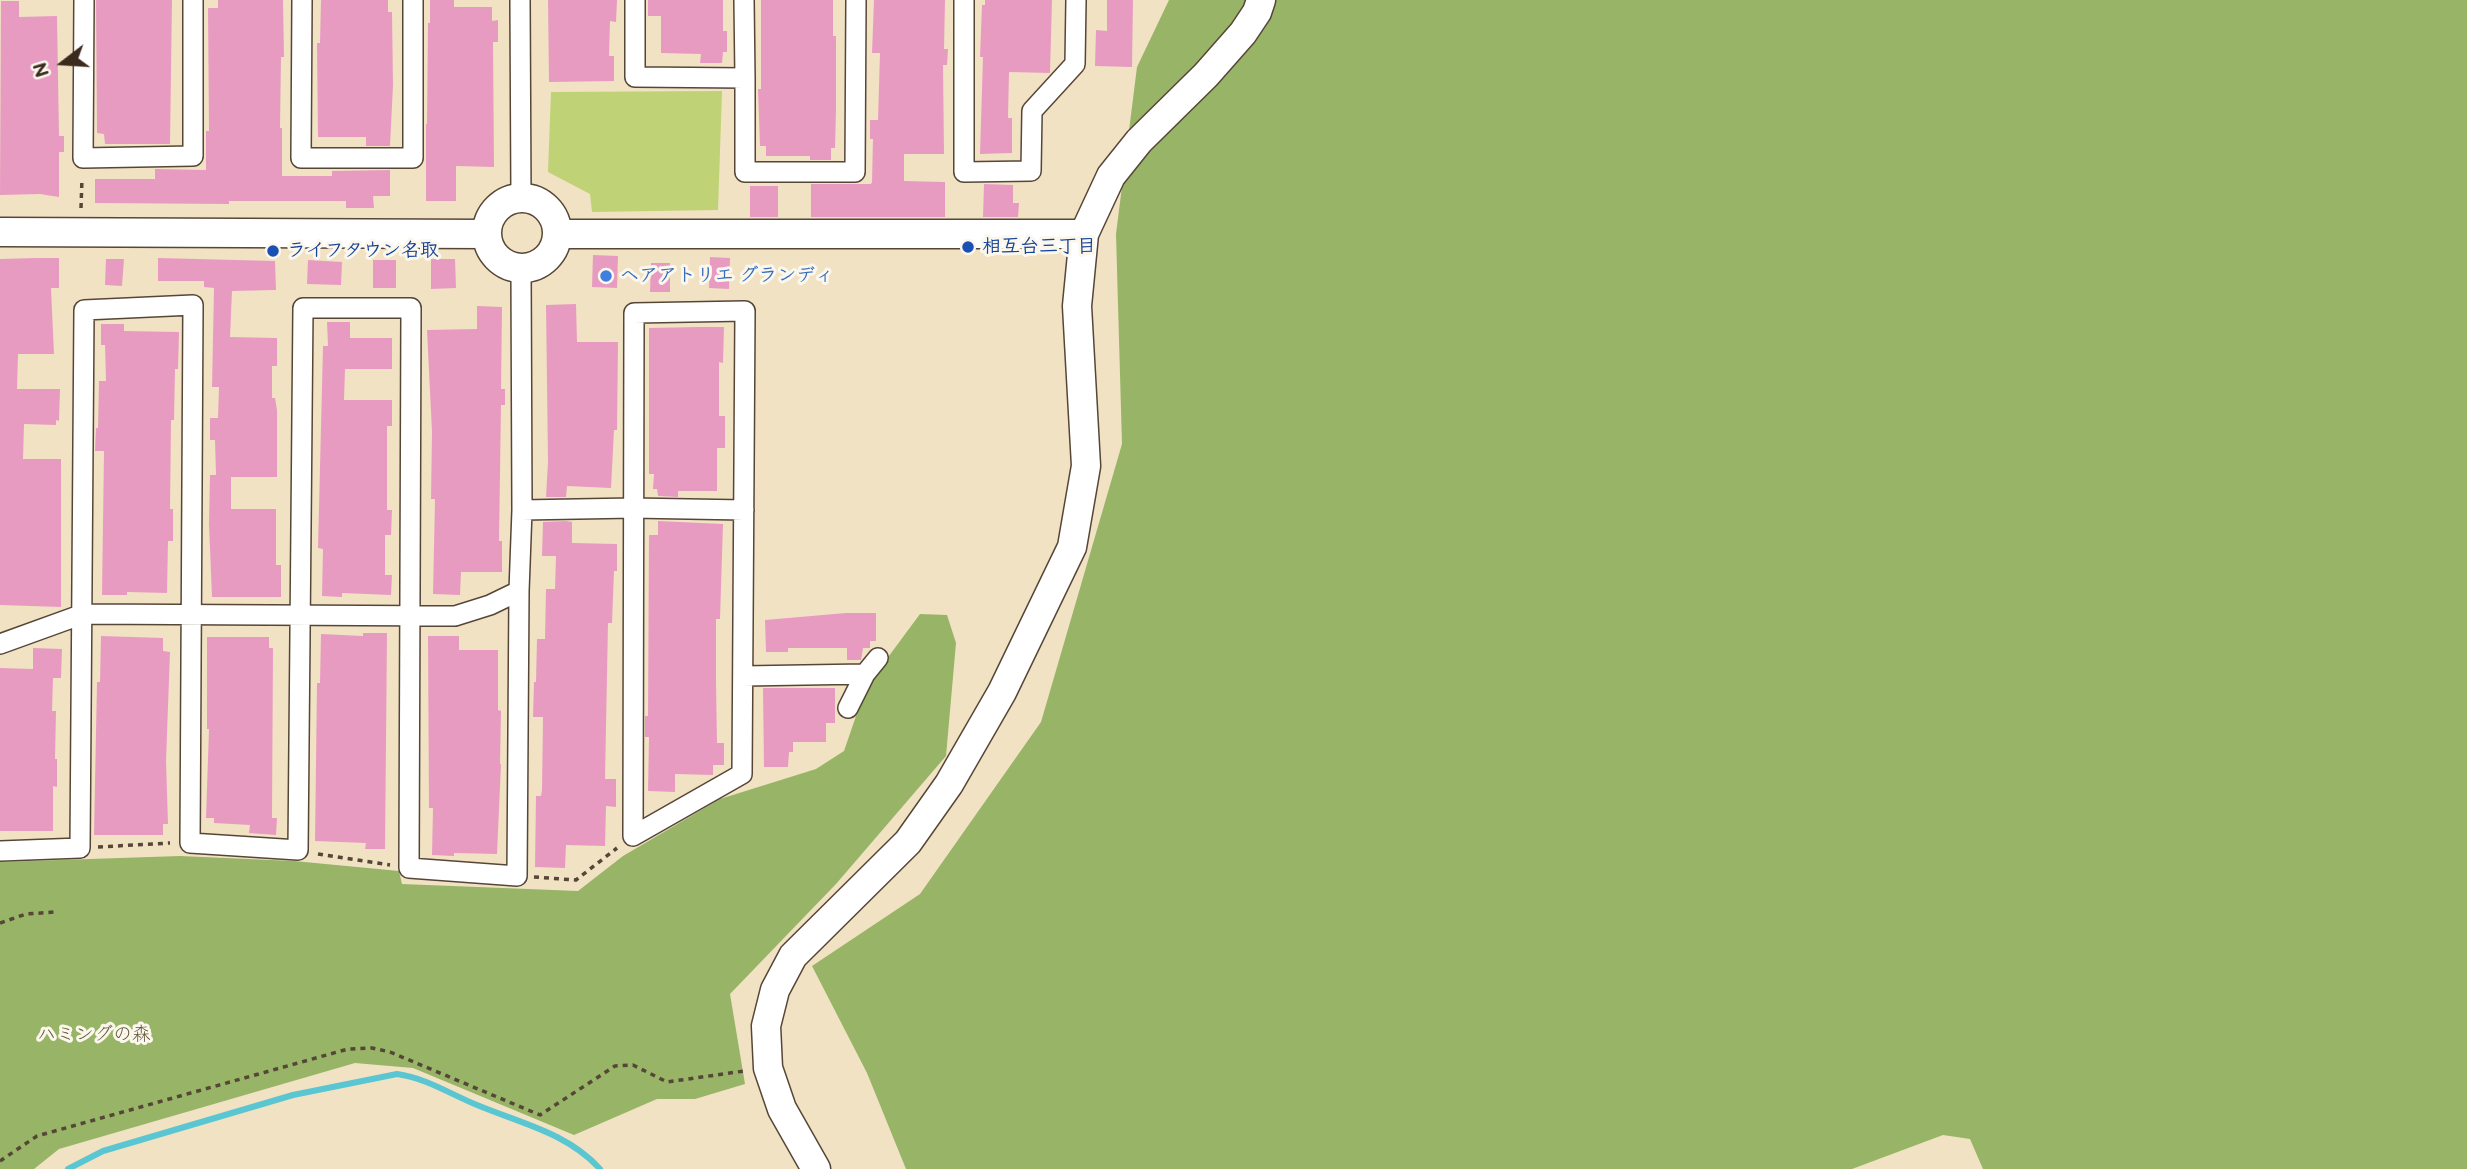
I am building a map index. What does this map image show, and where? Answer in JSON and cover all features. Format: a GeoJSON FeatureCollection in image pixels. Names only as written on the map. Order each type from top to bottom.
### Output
{"type":"FeatureCollection","features":[{"type":"Feature","properties":{"kind":"street"},"geometry":{"type":"LineString","coordinates":[[84,0],[83,158],[193,156],[193,0]]}},
{"type":"Feature","properties":{"kind":"street"},"geometry":{"type":"LineString","coordinates":[[302,0],[302,158],[414,158],[413,0]]}},
{"type":"Feature","properties":{"kind":"street"},"geometry":{"type":"LineString","coordinates":[[520,0],[521,198]]}},
{"type":"Feature","properties":{"kind":"street"},"geometry":{"type":"LineString","coordinates":[[635,0],[635,77],[745,78]]}},
{"type":"Feature","properties":{"kind":"street"},"geometry":{"type":"LineString","coordinates":[[744,0],[745,172],[855,172],[856,0]]}},
{"type":"Feature","properties":{"kind":"street"},"geometry":{"type":"LineString","coordinates":[[964,0],[964,172],[1031,171],[1032,111],[1075,64],[1076,0]]}},
{"type":"Feature","properties":{"kind":"street"},"geometry":{"type":"LineString","coordinates":[[816,1169],[782,1109],[768,1068],[766,1026],[775,990],[793,956],[908,842],[949,785],[1002,692],[1072,547],[1086,466],[1077,306],[1084,234],[1111,176],[1139,141],[1206,75],[1243,33],[1257,12],[1261,0]]}},
{"type":"Feature","properties":{"kind":"street"},"geometry":{"type":"LineString","coordinates":[[521,198],[532,200],[550,213],[557,234],[555,245],[542,262],[520,268],[501,262],[488,244],[487,234],[488,223],[500,205],[521,198]]}},
{"type":"Feature","properties":{"kind":"street"},"geometry":{"type":"LineString","coordinates":[[0,232],[487,234]]}},
{"type":"Feature","properties":{"kind":"street"},"geometry":{"type":"LineString","coordinates":[[557,234],[1084,234]]}},
{"type":"Feature","properties":{"kind":"street"},"geometry":{"type":"LineString","coordinates":[[0,851],[80,848],[84,310],[193,305],[190,843],[298,850],[303,308],[411,308],[409,868],[517,876],[522,510],[520,268]]}},
{"type":"Feature","properties":{"kind":"street"},"geometry":{"type":"LineString","coordinates":[[746,312],[744,510],[742,774],[633,836],[634,313],[746,312]]}},
{"type":"Feature","properties":{"kind":"street"},"geometry":{"type":"LineString","coordinates":[[522,510],[744,510]]}},
{"type":"Feature","properties":{"kind":"street"},"geometry":{"type":"LineString","coordinates":[[0,644],[83,614],[455,616],[489,605],[519,590]]}},
{"type":"Feature","properties":{"kind":"street"},"geometry":{"type":"LineString","coordinates":[[848,708],[865,674],[878,658]]}},
{"type":"Feature","properties":{"kind":"street"},"geometry":{"type":"LineString","coordinates":[[744,676],[865,674]]}},
{"type":"Feature","properties":{"kind":"path"},"geometry":{"type":"LineString","coordinates":[[81,213],[83,158]]}},
{"type":"Feature","properties":{"kind":"path"},"geometry":{"type":"LineString","coordinates":[[517,876],[576,880],[633,836]]}},
{"type":"Feature","properties":{"kind":"path"},"geometry":{"type":"LineString","coordinates":[[80,848],[190,843]]}},
{"type":"Feature","properties":{"kind":"path"},"geometry":{"type":"LineString","coordinates":[[298,850],[409,868]]}},
{"type":"Feature","properties":{"kind":"path"},"geometry":{"type":"LineString","coordinates":[[0,923],[26,914],[55,912]]}},
{"type":"Feature","properties":{"kind":"path"},"geometry":{"type":"LineString","coordinates":[[0,1161],[37,1136],[348,1049],[373,1048],[390,1052],[540,1115],[615,1066],[633,1065],[667,1082],[768,1068]]}},
{"type":"Feature","properties":{"kind":"green space"},"geometry":{"type":"Polygon","coordinates":[[[1169,0],[2467,0],[2467,1169],[1983,1169],[1970,1139],[1943,1135],[1852,1169],[906,1169],[867,1073],[812,966],[920,894],[1041,722],[1122,444],[1116,234],[1137,67],[1169,0]]]}},
{"type":"Feature","properties":{"kind":"green space"},"geometry":{"type":"Polygon","coordinates":[[[722,91],[718,210],[592,212],[590,194],[548,172],[551,92],[722,91]]]}},
{"type":"Feature","properties":{"kind":"green space","name":"ハミングの森"},"geometry":{"type":"Polygon","coordinates":[[[920,614],[947,615],[956,643],[946,756],[836,884],[730,994],[745,1084],[695,1099],[657,1099],[574,1135],[413,1068],[355,1063],[59,1149],[34,1169],[0,1169],[0,862],[180,856],[294,861],[399,871],[402,884],[578,891],[623,856],[720,799],[816,769],[844,751],[866,687],[920,614]]]}},
{"type":"Feature","properties":{"kind":"building"},"geometry":{"type":"Polygon","coordinates":[[[96,0],[172,0],[170,144],[105,144],[104,134],[97,133],[96,0]]]}},
{"type":"Feature","properties":{"kind":"building"},"geometry":{"type":"Polygon","coordinates":[[[218,0],[283,0],[284,57],[281,57],[280,128],[282,176],[332,176],[332,171],[390,170],[390,196],[373,196],[374,208],[346,208],[346,201],[95,203],[95,179],[155,179],[155,169],[206,170],[206,131],[209,131],[208,8],[218,8],[218,0]]]}},
{"type":"Feature","properties":{"kind":"building"},"geometry":{"type":"Polygon","coordinates":[[[321,0],[388,0],[388,12],[392,12],[393,85],[390,146],[366,146],[366,137],[318,137],[317,43],[320,43],[321,0]]]}},
{"type":"Feature","properties":{"kind":"building"},"geometry":{"type":"Polygon","coordinates":[[[430,0],[454,0],[454,7],[492,7],[492,21],[498,20],[498,42],[493,42],[494,167],[456,166],[456,201],[426,201],[430,0]]]}},
{"type":"Feature","properties":{"kind":"building"},"geometry":{"type":"Polygon","coordinates":[[[548,0],[617,0],[616,22],[610,21],[609,56],[614,56],[614,81],[549,82],[548,0]]]}},
{"type":"Feature","properties":{"kind":"building"},"geometry":{"type":"Polygon","coordinates":[[[648,0],[723,0],[723,31],[727,31],[727,52],[723,52],[722,63],[700,63],[701,54],[661,53],[661,16],[648,16],[648,0]]]}},
{"type":"Feature","properties":{"kind":"building"},"geometry":{"type":"Polygon","coordinates":[[[761,0],[833,0],[836,111],[835,148],[831,148],[831,160],[810,160],[810,156],[766,156],[766,146],[760,146],[758,89],[761,89],[761,0]]]}},
{"type":"Feature","properties":{"kind":"building"},"geometry":{"type":"Polygon","coordinates":[[[874,0],[945,0],[944,49],[948,49],[947,65],[943,65],[944,154],[904,154],[904,181],[945,182],[945,217],[811,217],[811,184],[872,182],[873,139],[870,139],[870,120],[878,120],[880,53],[872,53],[874,0]]]}},
{"type":"Feature","properties":{"kind":"building"},"geometry":{"type":"Polygon","coordinates":[[[985,0],[1052,0],[1050,73],[1009,72],[1008,118],[1012,118],[1012,153],[980,154],[983,57],[980,57],[982,5],[985,5],[985,0]]]}},
{"type":"Feature","properties":{"kind":"building"},"geometry":{"type":"Polygon","coordinates":[[[1107,0],[1133,0],[1132,67],[1095,66],[1096,30],[1107,31],[1107,0]]]}},
{"type":"Feature","properties":{"kind":"building"},"geometry":{"type":"Polygon","coordinates":[[[1,1],[19,1],[19,17],[57,16],[59,136],[64,136],[64,152],[59,152],[59,197],[40,194],[0,195],[1,1]]]}},
{"type":"Feature","properties":{"kind":"building"},"geometry":{"type":"Polygon","coordinates":[[[984,184],[1013,185],[1013,203],[1019,203],[1018,217],[983,217],[984,184]]]}},
{"type":"Feature","properties":{"kind":"building"},"geometry":{"type":"Polygon","coordinates":[[[750,186],[778,186],[778,217],[750,217],[750,186]]]}},
{"type":"Feature","properties":{"kind":"building"},"geometry":{"type":"Polygon","coordinates":[[[593,255],[618,256],[617,288],[592,287],[593,255]]]}},
{"type":"Feature","properties":{"kind":"building"},"geometry":{"type":"Polygon","coordinates":[[[710,257],[730,258],[729,289],[709,288],[710,257]]]}},
{"type":"Feature","properties":{"kind":"building"},"geometry":{"type":"Polygon","coordinates":[[[59,258],[59,288],[51,288],[54,354],[18,354],[17,389],[60,389],[59,421],[56,420],[56,425],[24,424],[23,459],[61,459],[61,607],[0,605],[0,259],[59,258]]]}},
{"type":"Feature","properties":{"kind":"building"},"geometry":{"type":"Polygon","coordinates":[[[158,258],[275,261],[276,290],[232,291],[230,337],[277,338],[277,366],[272,366],[272,398],[275,398],[277,410],[277,477],[231,477],[231,509],[276,509],[276,565],[281,565],[281,597],[212,597],[210,475],[216,475],[215,440],[210,440],[210,418],[218,418],[219,387],[212,387],[214,288],[204,287],[204,281],[158,281],[158,258]]]}},
{"type":"Feature","properties":{"kind":"building"},"geometry":{"type":"Polygon","coordinates":[[[106,259],[124,259],[122,286],[105,285],[106,259]]]}},
{"type":"Feature","properties":{"kind":"building"},"geometry":{"type":"Polygon","coordinates":[[[431,259],[455,259],[456,288],[431,289],[431,259]]]}},
{"type":"Feature","properties":{"kind":"building"},"geometry":{"type":"Polygon","coordinates":[[[308,260],[342,262],[341,285],[307,284],[308,260]]]}},
{"type":"Feature","properties":{"kind":"building"},"geometry":{"type":"Polygon","coordinates":[[[373,260],[396,260],[396,288],[373,288],[373,260]]]}},
{"type":"Feature","properties":{"kind":"building"},"geometry":{"type":"Polygon","coordinates":[[[651,263],[670,263],[670,292],[650,292],[651,263]]]}},
{"type":"Feature","properties":{"kind":"building"},"geometry":{"type":"Polygon","coordinates":[[[576,304],[577,342],[618,342],[617,430],[614,430],[611,488],[567,486],[566,497],[546,497],[546,305],[576,304]]]}},
{"type":"Feature","properties":{"kind":"building"},"geometry":{"type":"Polygon","coordinates":[[[477,306],[502,307],[501,389],[505,389],[505,405],[501,405],[499,541],[502,541],[502,572],[461,572],[460,595],[433,594],[435,499],[431,499],[432,432],[427,330],[477,329],[477,306]]]}},
{"type":"Feature","properties":{"kind":"building"},"geometry":{"type":"Polygon","coordinates":[[[327,322],[350,322],[350,338],[392,338],[392,369],[345,369],[344,400],[392,400],[392,426],[387,426],[387,510],[392,510],[391,535],[385,535],[385,575],[392,575],[391,595],[342,593],[342,597],[322,596],[323,549],[318,548],[323,346],[328,346],[327,322]]]}},
{"type":"Feature","properties":{"kind":"building"},"geometry":{"type":"Polygon","coordinates":[[[101,324],[124,324],[124,331],[179,332],[174,420],[171,420],[170,509],[173,509],[173,541],[168,541],[167,593],[127,592],[127,595],[102,595],[104,451],[95,451],[99,381],[106,381],[105,345],[101,345],[101,324]]]}},
{"type":"Feature","properties":{"kind":"building"},"geometry":{"type":"Polygon","coordinates":[[[724,327],[723,363],[719,362],[719,416],[725,416],[725,448],[717,448],[717,491],[678,491],[678,497],[658,496],[657,489],[653,489],[654,474],[649,474],[649,328],[724,327]]]}},
{"type":"Feature","properties":{"kind":"building"},"geometry":{"type":"Polygon","coordinates":[[[658,521],[723,524],[720,619],[716,619],[716,683],[717,743],[724,743],[724,765],[713,765],[713,775],[675,774],[675,792],[648,791],[649,737],[645,737],[645,716],[648,716],[649,535],[658,535],[658,521]]]}},
{"type":"Feature","properties":{"kind":"building"},"geometry":{"type":"Polygon","coordinates":[[[543,522],[572,522],[572,543],[617,544],[612,623],[608,623],[605,779],[616,779],[616,807],[606,806],[605,846],[566,845],[565,868],[535,867],[536,796],[541,796],[542,790],[543,717],[533,717],[534,682],[537,639],[545,639],[546,589],[555,589],[556,556],[542,556],[543,522]]]}},
{"type":"Feature","properties":{"kind":"building"},"geometry":{"type":"Polygon","coordinates":[[[876,613],[876,641],[870,641],[870,648],[863,648],[861,660],[847,660],[847,648],[788,648],[788,652],[766,652],[765,620],[876,613]]]}},
{"type":"Feature","properties":{"kind":"building"},"geometry":{"type":"Polygon","coordinates":[[[363,633],[387,633],[385,849],[365,849],[366,843],[315,841],[317,683],[320,683],[321,634],[363,636],[363,633]]]}},
{"type":"Feature","properties":{"kind":"building"},"geometry":{"type":"Polygon","coordinates":[[[101,636],[163,638],[163,651],[170,652],[166,761],[168,824],[163,824],[163,835],[94,835],[97,682],[100,682],[101,636]]]}},
{"type":"Feature","properties":{"kind":"building"},"geometry":{"type":"Polygon","coordinates":[[[428,636],[459,636],[459,650],[498,650],[501,764],[497,854],[432,855],[433,808],[429,808],[428,636]]]}},
{"type":"Feature","properties":{"kind":"building"},"geometry":{"type":"Polygon","coordinates":[[[207,637],[269,637],[269,648],[273,648],[272,818],[277,818],[276,835],[249,833],[250,825],[214,823],[214,818],[206,818],[209,729],[207,637]]]}},
{"type":"Feature","properties":{"kind":"building"},"geometry":{"type":"Polygon","coordinates":[[[33,648],[62,649],[61,678],[53,678],[52,711],[56,711],[57,787],[53,786],[53,831],[0,831],[0,668],[33,669],[33,648]]]}},
{"type":"Feature","properties":{"kind":"building"},"geometry":{"type":"Polygon","coordinates":[[[763,688],[835,688],[835,723],[826,723],[826,742],[793,742],[788,767],[764,767],[763,688]]]}},
{"type":"Feature","properties":{"kind":"waterway"},"geometry":{"type":"LineString","coordinates":[[68,1169],[103,1151],[293,1095],[397,1074],[428,1083],[543,1130],[573,1146],[600,1169]]}},
{"type":"Feature","properties":{"kind":"place","name":"相互台三丁目"},"geometry":{"type":"Point","coordinates":[968,247]}},
{"type":"Feature","properties":{"kind":"place","name":"ライフタウン名取"},"geometry":{"type":"Point","coordinates":[273,251]}},
{"type":"Feature","properties":{"kind":"place","name":"ヘアアトリエ グランディ"},"geometry":{"type":"Point","coordinates":[606,276]}}]}
